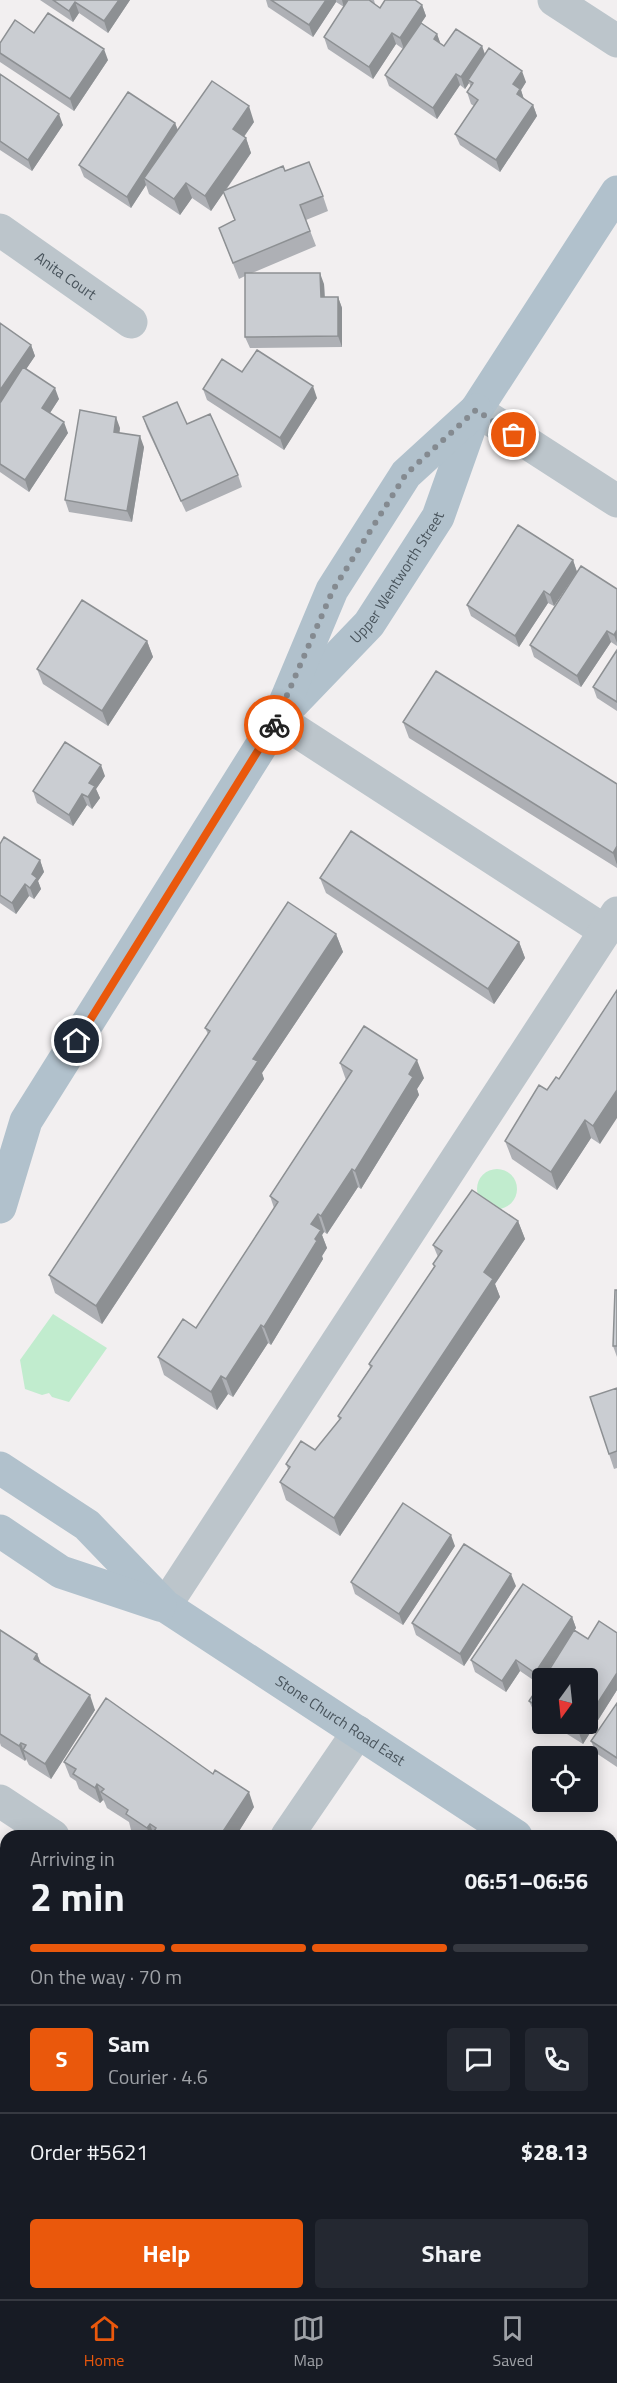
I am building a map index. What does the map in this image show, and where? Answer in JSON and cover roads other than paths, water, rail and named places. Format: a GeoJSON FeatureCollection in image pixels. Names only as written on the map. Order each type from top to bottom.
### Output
{"type":"FeatureCollection","features":[{"type":"Feature","properties":{"kind":"main road","name":"Upper Wentworth Street"},"geometry":{"type":"LineString","coordinates":[[278,719],[369,624],[438,517],[476,410],[617,192]]}},
{"type":"Feature","properties":{"kind":"main road","name":"Upper Wentworth Street"},"geometry":{"type":"LineString","coordinates":[[0,1208],[26,1121],[278,719],[333,590],[406,474],[476,410]]}},
{"type":"Feature","properties":{"kind":"main road","name":"Upper Wentworth Street"},"geometry":{"type":"LineString","coordinates":[[0,1140],[26,1121]]}},
{"type":"Feature","properties":{"kind":"main road","name":"Stone Church Road East"},"geometry":{"type":"LineString","coordinates":[[0,1468],[87,1526],[165,1606],[507,1830]]}},
{"type":"Feature","properties":{"kind":"main road","name":"Stone Church Road East"},"geometry":{"type":"LineString","coordinates":[[0,1531],[61,1572],[165,1606]]}},
{"type":"Feature","properties":{"kind":"street"},"geometry":{"type":"LineString","coordinates":[[554,0],[617,41]]}},
{"type":"Feature","properties":{"kind":"street","name":"Anita Court"},"geometry":{"type":"LineString","coordinates":[[0,230],[131,322]]}},
{"type":"Feature","properties":{"kind":"street"},"geometry":{"type":"LineString","coordinates":[[476,410],[617,501]]}},
{"type":"Feature","properties":{"kind":"street"},"geometry":{"type":"LineString","coordinates":[[165,1606],[611,922],[278,719]]}},
{"type":"Feature","properties":{"kind":"street"},"geometry":{"type":"LineString","coordinates":[[291,1830],[358,1732]]}},
{"type":"Feature","properties":{"kind":"street"},"geometry":{"type":"LineString","coordinates":[[0,1801],[44,1830]]}}]}
